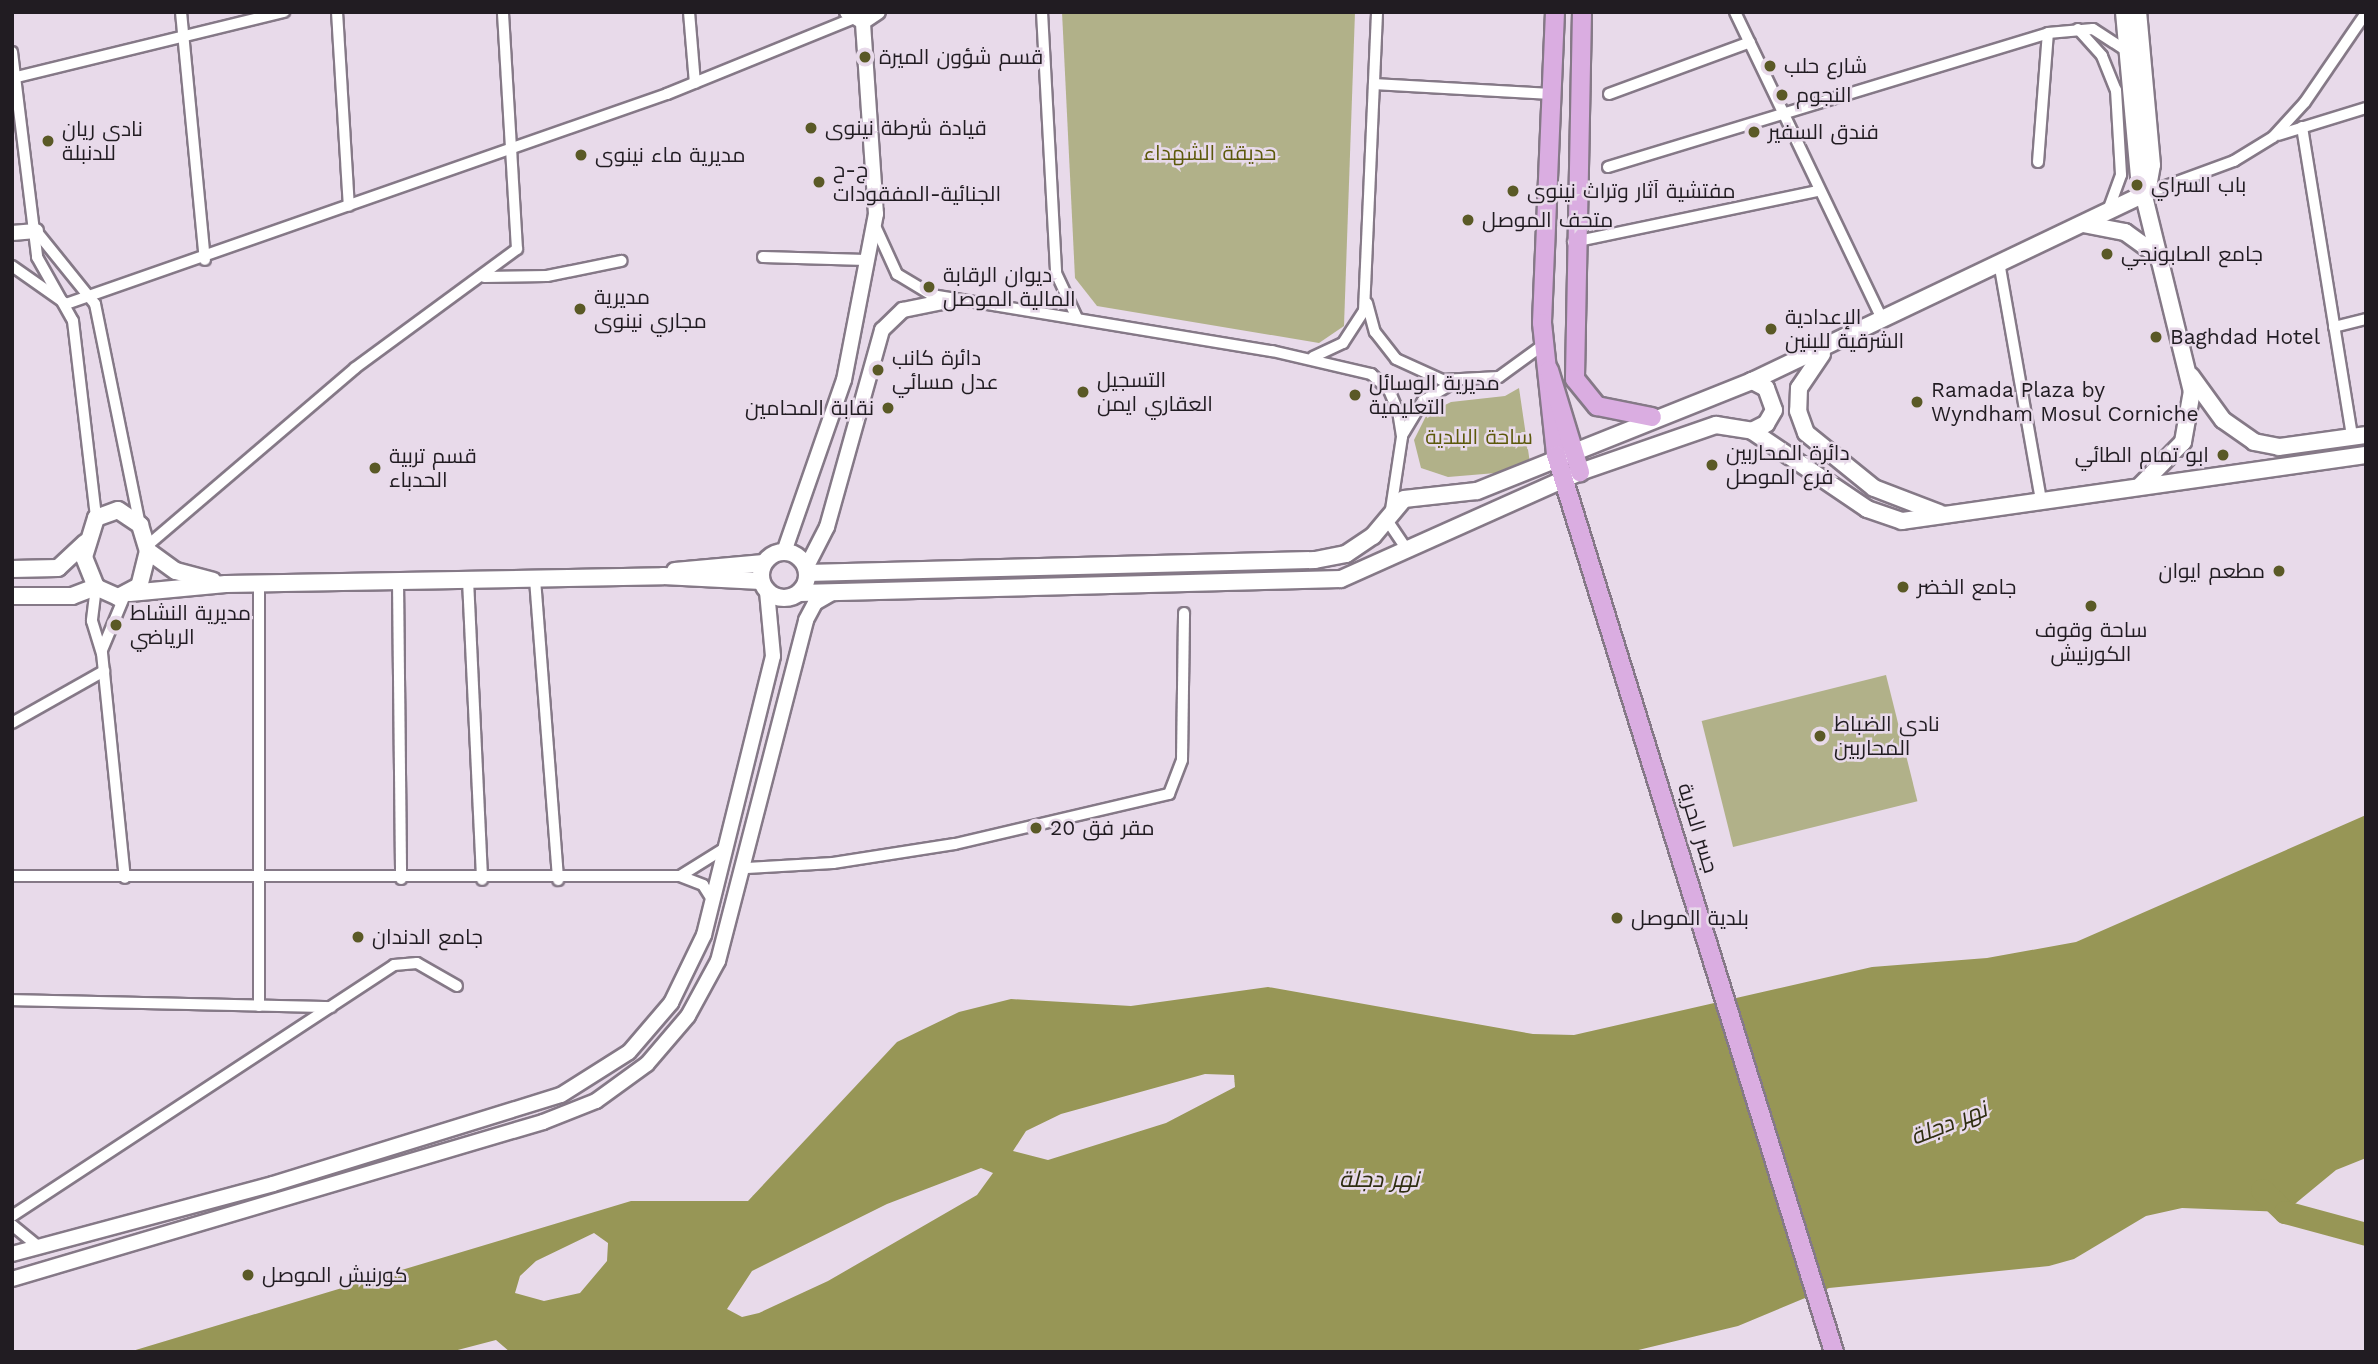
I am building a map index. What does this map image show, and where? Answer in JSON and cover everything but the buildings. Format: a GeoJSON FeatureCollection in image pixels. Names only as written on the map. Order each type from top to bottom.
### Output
{"type":"FeatureCollection","features":[{"type":"Feature","properties":{"kind":"main road"},"geometry":{"type":"LineString","coordinates":[[1555,12],[1543,345],[1556,454],[1571,476]]}},
{"type":"Feature","properties":{"kind":"main road"},"geometry":{"type":"LineString","coordinates":[[1582,12],[1573,242],[1578,387],[1605,410],[1651,417]]}},
{"type":"Feature","properties":{"kind":"main road"},"geometry":{"type":"LineString","coordinates":[[2123,12],[2138,170],[2147,193],[2189,374],[2192,409],[2183,443],[2162,471],[2132,489]]}},
{"type":"Feature","properties":{"kind":"main road"},"geometry":{"type":"LineString","coordinates":[[2138,12],[2152,165],[2147,193]]}},
{"type":"Feature","properties":{"kind":"main road"},"geometry":{"type":"LineString","coordinates":[[12,596],[72,596],[96,587],[127,594],[226,584],[663,576],[764,563],[784,552],[807,570],[1326,559],[1365,543],[1391,509],[1412,496],[1478,491],[1556,454],[1752,381],[1826,350],[1999,262],[2147,193]]}},
{"type":"Feature","properties":{"kind":"main road"},"geometry":{"type":"LineString","coordinates":[[2081,224],[2125,232],[2161,258]]}},
{"type":"Feature","properties":{"kind":"main road"},"geometry":{"type":"LineString","coordinates":[[1826,350],[1799,388],[1797,411],[1806,433],[1874,488],[1939,513]]}},
{"type":"Feature","properties":{"kind":"main road"},"geometry":{"type":"LineString","coordinates":[[1544,365],[1555,379],[1573,448],[1571,476]]}},
{"type":"Feature","properties":{"kind":"main road"},"geometry":{"type":"LineString","coordinates":[[2189,374],[2242,436],[2266,445],[2298,445],[2359,436]]}},
{"type":"Feature","properties":{"kind":"main road"},"geometry":{"type":"LineString","coordinates":[[1752,381],[1766,388],[1774,410],[1766,424],[1752,431]]}},
{"type":"Feature","properties":{"kind":"main road"},"geometry":{"type":"LineString","coordinates":[[663,576],[764,586],[783,599],[800,593],[1319,582],[1362,572],[1571,476],[1704,426],[1752,431],[1878,515],[1902,522],[1939,513],[2303,466],[2366,455]]}},
{"type":"Feature","properties":{"kind":"main road"},"geometry":{"type":"LineString","coordinates":[[2298,445],[2303,466]]}},
{"type":"Feature","properties":{"kind":"main road","name":"جسر الحرية"},"geometry":{"type":"LineString","coordinates":[[1571,476],[1623,659],[1835,1352]]}},
{"type":"Feature","properties":{"kind":"main road"},"geometry":{"type":"LineString","coordinates":[[12,569],[58,568],[85,543],[96,518],[118,510],[140,525],[148,548],[144,575],[127,594]]}},
{"type":"Feature","properties":{"kind":"main road"},"geometry":{"type":"LineString","coordinates":[[85,543],[96,587]]}},
{"type":"Feature","properties":{"kind":"main road"},"geometry":{"type":"LineString","coordinates":[[148,548],[176,570],[226,584]]}},
{"type":"Feature","properties":{"kind":"main road"},"geometry":{"type":"LineString","coordinates":[[764,563],[764,586]]}},
{"type":"Feature","properties":{"kind":"main road"},"geometry":{"type":"LineString","coordinates":[[800,593],[807,570]]}},
{"type":"Feature","properties":{"kind":"street"},"geometry":{"type":"LineString","coordinates":[[181,12],[205,260]]}},
{"type":"Feature","properties":{"kind":"street"},"geometry":{"type":"LineString","coordinates":[[17,77],[284,12]]}},
{"type":"Feature","properties":{"kind":"street"},"geometry":{"type":"LineString","coordinates":[[337,12],[349,206]]}},
{"type":"Feature","properties":{"kind":"street"},"geometry":{"type":"LineString","coordinates":[[148,548],[355,368],[484,277],[517,249],[515,146],[503,12]]}},
{"type":"Feature","properties":{"kind":"street"},"geometry":{"type":"LineString","coordinates":[[689,12],[695,83]]}},
{"type":"Feature","properties":{"kind":"street"},"geometry":{"type":"LineString","coordinates":[[66,304],[205,260],[695,83],[854,18],[878,12]]}},
{"type":"Feature","properties":{"kind":"street"},"geometry":{"type":"LineString","coordinates":[[1042,12],[1056,273],[1077,318]]}},
{"type":"Feature","properties":{"kind":"street"},"geometry":{"type":"LineString","coordinates":[[1377,12],[1366,299],[1375,332],[1396,359],[1425,376],[1459,381],[1512,372],[1543,345]]}},
{"type":"Feature","properties":{"kind":"street"},"geometry":{"type":"LineString","coordinates":[[1735,12],[1817,191],[1883,321]]}},
{"type":"Feature","properties":{"kind":"street"},"geometry":{"type":"LineString","coordinates":[[2147,193],[2234,161],[2273,136],[2305,102],[2366,13]]}},
{"type":"Feature","properties":{"kind":"street"},"geometry":{"type":"LineString","coordinates":[[854,18],[878,242],[897,274],[916,290],[952,300],[1077,318],[1308,358],[1378,378],[1393,396],[1402,437],[1391,509],[1393,537],[1408,551]]}},
{"type":"Feature","properties":{"kind":"street"},"geometry":{"type":"LineString","coordinates":[[2078,29],[2102,56],[2116,90],[2121,175],[2108,212]]}},
{"type":"Feature","properties":{"kind":"street"},"geometry":{"type":"LineString","coordinates":[[1608,167],[1780,110],[2048,33],[2078,29],[2101,32],[2127,51]]}},
{"type":"Feature","properties":{"kind":"street"},"geometry":{"type":"LineString","coordinates":[[2038,162],[2048,33]]}},
{"type":"Feature","properties":{"kind":"street"},"geometry":{"type":"LineString","coordinates":[[1609,94],[1750,42]]}},
{"type":"Feature","properties":{"kind":"street"},"geometry":{"type":"LineString","coordinates":[[12,52],[40,267],[66,304],[96,518]]}},
{"type":"Feature","properties":{"kind":"street"},"geometry":{"type":"LineString","coordinates":[[1374,84],[1551,94]]}},
{"type":"Feature","properties":{"kind":"street"},"geometry":{"type":"LineString","coordinates":[[2273,136],[2366,108]]}},
{"type":"Feature","properties":{"kind":"street"},"geometry":{"type":"LineString","coordinates":[[2302,127],[2334,327],[2359,436]]}},
{"type":"Feature","properties":{"kind":"street"},"geometry":{"type":"LineString","coordinates":[[1573,242],[1817,191]]}},
{"type":"Feature","properties":{"kind":"street"},"geometry":{"type":"LineString","coordinates":[[784,552],[845,380],[876,214]]}},
{"type":"Feature","properties":{"kind":"street"},"geometry":{"type":"LineString","coordinates":[[12,233],[36,231]]}},
{"type":"Feature","properties":{"kind":"street"},"geometry":{"type":"LineString","coordinates":[[36,231],[92,296],[140,525]]}},
{"type":"Feature","properties":{"kind":"street"},"geometry":{"type":"LineString","coordinates":[[764,257],[866,260]]}},
{"type":"Feature","properties":{"kind":"street"},"geometry":{"type":"LineString","coordinates":[[484,277],[547,276],[621,261]]}},
{"type":"Feature","properties":{"kind":"street"},"geometry":{"type":"LineString","coordinates":[[1999,262],[2041,501]]}},
{"type":"Feature","properties":{"kind":"street"},"geometry":{"type":"LineString","coordinates":[[12,266],[66,304]]}},
{"type":"Feature","properties":{"kind":"street"},"geometry":{"type":"LineString","coordinates":[[1308,358],[1332,351],[1352,334],[1366,299]]}},
{"type":"Feature","properties":{"kind":"street"},"geometry":{"type":"LineString","coordinates":[[807,570],[827,527],[882,330],[903,310],[952,300]]}},
{"type":"Feature","properties":{"kind":"street"},"geometry":{"type":"LineString","coordinates":[[2334,327],[2366,319]]}},
{"type":"Feature","properties":{"kind":"street"},"geometry":{"type":"LineString","coordinates":[[1402,437],[1423,401],[1459,381]]}},
{"type":"Feature","properties":{"kind":"street"},"geometry":{"type":"LineString","coordinates":[[536,579],[558,880]]}},
{"type":"Feature","properties":{"kind":"street"},"geometry":{"type":"LineString","coordinates":[[398,580],[401,878]]}},
{"type":"Feature","properties":{"kind":"street"},"geometry":{"type":"LineString","coordinates":[[468,580],[482,880]]}},
{"type":"Feature","properties":{"kind":"street"},"geometry":{"type":"LineString","coordinates":[[259,1006],[260,584]]}},
{"type":"Feature","properties":{"kind":"street"},"geometry":{"type":"LineString","coordinates":[[12,1254],[561,1095],[606,1069],[650,1030],[684,981],[704,935],[713,901],[759,721],[776,639],[764,586]]}},
{"type":"Feature","properties":{"kind":"street"},"geometry":{"type":"LineString","coordinates":[[96,587],[93,621],[102,653],[125,878]]}},
{"type":"Feature","properties":{"kind":"street"},"geometry":{"type":"LineString","coordinates":[[12,1279],[543,1122],[596,1101],[668,1042],[705,989],[725,942],[747,868],[809,612],[837,592]]}},
{"type":"Feature","properties":{"kind":"street"},"geometry":{"type":"LineString","coordinates":[[102,653],[127,594]]}},
{"type":"Feature","properties":{"kind":"street"},"geometry":{"type":"LineString","coordinates":[[747,868],[833,863],[955,844],[1169,794],[1182,760],[1184,613]]}},
{"type":"Feature","properties":{"kind":"street"},"geometry":{"type":"LineString","coordinates":[[12,723],[104,671]]}},
{"type":"Feature","properties":{"kind":"street"},"geometry":{"type":"LineString","coordinates":[[759,721],[780,725]]}},
{"type":"Feature","properties":{"kind":"street"},"geometry":{"type":"LineString","coordinates":[[680,876],[727,845]]}},
{"type":"Feature","properties":{"kind":"street"},"geometry":{"type":"LineString","coordinates":[[12,876],[261,876],[482,880],[680,876],[703,885],[713,901]]}},
{"type":"Feature","properties":{"kind":"street"},"geometry":{"type":"LineString","coordinates":[[704,935],[725,942]]}},
{"type":"Feature","properties":{"kind":"street"},"geometry":{"type":"LineString","coordinates":[[12,1216],[331,1007],[405,962],[457,986]]}},
{"type":"Feature","properties":{"kind":"street"},"geometry":{"type":"LineString","coordinates":[[12,1000],[331,1007]]}},
{"type":"Feature","properties":{"kind":"street"},"geometry":{"type":"LineString","coordinates":[[12,1225],[39,1247]]}},
{"type":"Feature","properties":{"kind":"green space","name":"حديقة الشهداء"},"geometry":{"type":"Polygon","coordinates":[[[1062,12],[1355,12],[1344,326],[1319,343],[1097,306],[1075,278],[1062,12]]]}},
{"type":"Feature","properties":{"kind":"green space","name":"ساحة البلدية"},"geometry":{"type":"Polygon","coordinates":[[[1519,388],[1531,470],[1448,477],[1421,468],[1414,440],[1427,414],[1451,402],[1505,396],[1519,388]]]}},
{"type":"Feature","properties":{"kind":"green space"},"geometry":{"type":"Polygon","coordinates":[[[1886,675],[1917,801],[1733,847],[1702,721],[1886,675]]]}},
{"type":"Feature","properties":{"kind":"water","name":"نهر دجلة"},"geometry":{"type":"Polygon","coordinates":[[[2366,815],[2366,1158],[2336,1170],[2285,1212],[2182,1208],[2146,1216],[2074,1259],[2049,1266],[1829,1288],[1738,1326],[1630,1352],[510,1352],[496,1340],[450,1352],[129,1352],[631,1201],[748,1201],[897,1042],[959,1012],[1011,999],[1131,1006],[1268,987],[1533,1034],[1574,1035],[1872,967],[1987,958],[2076,942],[2366,815]],[[1205,1074],[1061,1114],[1026,1131],[1013,1151],[1048,1160],[1166,1123],[1235,1087],[1234,1075],[1205,1074]],[[981,1168],[887,1204],[752,1271],[727,1309],[742,1317],[759,1313],[828,1281],[977,1195],[993,1173],[981,1168]],[[594,1233],[536,1261],[520,1276],[515,1293],[544,1301],[580,1293],[607,1261],[608,1243],[594,1233]]]}},
{"type":"Feature","properties":{"kind":"waterway"},"geometry":{"type":"LineString","coordinates":[[2262,1190],[2285,1212],[2366,1234]]}},
{"type":"Feature","properties":{"kind":"place","name":"قسم شؤون الميرة"},"geometry":{"type":"Point","coordinates":[865,57]}},
{"type":"Feature","properties":{"kind":"place","name":"شارع حلب"},"geometry":{"type":"Point","coordinates":[1770,66]}},
{"type":"Feature","properties":{"kind":"place","name":"النجوم"},"geometry":{"type":"Point","coordinates":[1782,95]}},
{"type":"Feature","properties":{"kind":"place","name":"قيادة شرطة نينوى"},"geometry":{"type":"Point","coordinates":[811,128]}},
{"type":"Feature","properties":{"kind":"place","name":"فندق السفير"},"geometry":{"type":"Point","coordinates":[1754,132]}},
{"type":"Feature","properties":{"kind":"place","name":"نادي ريان للدنبلة"},"geometry":{"type":"Point","coordinates":[48,141]}},
{"type":"Feature","properties":{"kind":"place","name":"مديرية ماء نينوى"},"geometry":{"type":"Point","coordinates":[581,155]}},
{"type":"Feature","properties":{"kind":"place","name":"ج-ح الجنائية-المفقودات"},"geometry":{"type":"Point","coordinates":[819,182]}},
{"type":"Feature","properties":{"kind":"place","name":"باب السراي"},"geometry":{"type":"Point","coordinates":[2137,185]}},
{"type":"Feature","properties":{"kind":"place","name":"مفتشية آثار وتراث نينوى"},"geometry":{"type":"Point","coordinates":[1513,191]}},
{"type":"Feature","properties":{"kind":"place","name":"متحف الموصل"},"geometry":{"type":"Point","coordinates":[1468,220]}},
{"type":"Feature","properties":{"kind":"place","name":"جامع الصابونجي"},"geometry":{"type":"Point","coordinates":[2107,254]}},
{"type":"Feature","properties":{"kind":"place","name":"ديوان الرقابة المالية الموصل"},"geometry":{"type":"Point","coordinates":[929,287]}},
{"type":"Feature","properties":{"kind":"place","name":"مديرية مجاري نينوى"},"geometry":{"type":"Point","coordinates":[580,309]}},
{"type":"Feature","properties":{"kind":"place","name":"الإعدادية الشرقية للبنين"},"geometry":{"type":"Point","coordinates":[1771,329]}},
{"type":"Feature","properties":{"kind":"place","name":"Baghdad Hotel"},"geometry":{"type":"Point","coordinates":[2156,337]}},
{"type":"Feature","properties":{"kind":"place","name":"دائرة كانب عدل مسائي"},"geometry":{"type":"Point","coordinates":[878,370]}},
{"type":"Feature","properties":{"kind":"place","name":"التسجيل العقاري ايمن"},"geometry":{"type":"Point","coordinates":[1083,392]}},
{"type":"Feature","properties":{"kind":"place","name":"مديرية الوسائل التعليمية"},"geometry":{"type":"Point","coordinates":[1355,395]}},
{"type":"Feature","properties":{"kind":"place","name":"Ramada Plaza by Wyndham Mosul Corniche"},"geometry":{"type":"Point","coordinates":[1917,402]}},
{"type":"Feature","properties":{"kind":"place","name":"نقابة المحامين"},"geometry":{"type":"Point","coordinates":[888,408]}},
{"type":"Feature","properties":{"kind":"place","name":"ابو تمام الطائي"},"geometry":{"type":"Point","coordinates":[2223,455]}},
{"type":"Feature","properties":{"kind":"place","name":"دائرة المحاربين فرع الموصل"},"geometry":{"type":"Point","coordinates":[1712,465]}},
{"type":"Feature","properties":{"kind":"place","name":"قسم تربية الحدباء"},"geometry":{"type":"Point","coordinates":[375,468]}},
{"type":"Feature","properties":{"kind":"place","name":"مطعم ايوان"},"geometry":{"type":"Point","coordinates":[2279,571]}},
{"type":"Feature","properties":{"kind":"place","name":"جامع الخضر"},"geometry":{"type":"Point","coordinates":[1903,587]}},
{"type":"Feature","properties":{"kind":"place","name":"ساحة وقوف الكورنيش"},"geometry":{"type":"Point","coordinates":[2091,606]}},
{"type":"Feature","properties":{"kind":"place","name":"مديرية النشاط الرياضي"},"geometry":{"type":"Point","coordinates":[116,625]}},
{"type":"Feature","properties":{"kind":"place","name":"نادي الضباط المحاربين"},"geometry":{"type":"Point","coordinates":[1820,736]}},
{"type":"Feature","properties":{"kind":"place","name":"مقر فق 20"},"geometry":{"type":"Point","coordinates":[1036,828]}},
{"type":"Feature","properties":{"kind":"place","name":"بلدية الموصل"},"geometry":{"type":"Point","coordinates":[1617,918]}},
{"type":"Feature","properties":{"kind":"place","name":"جامع الدندان"},"geometry":{"type":"Point","coordinates":[358,937]}},
{"type":"Feature","properties":{"kind":"place","name":"كورنيش الموصل"},"geometry":{"type":"Point","coordinates":[248,1275]}}]}
